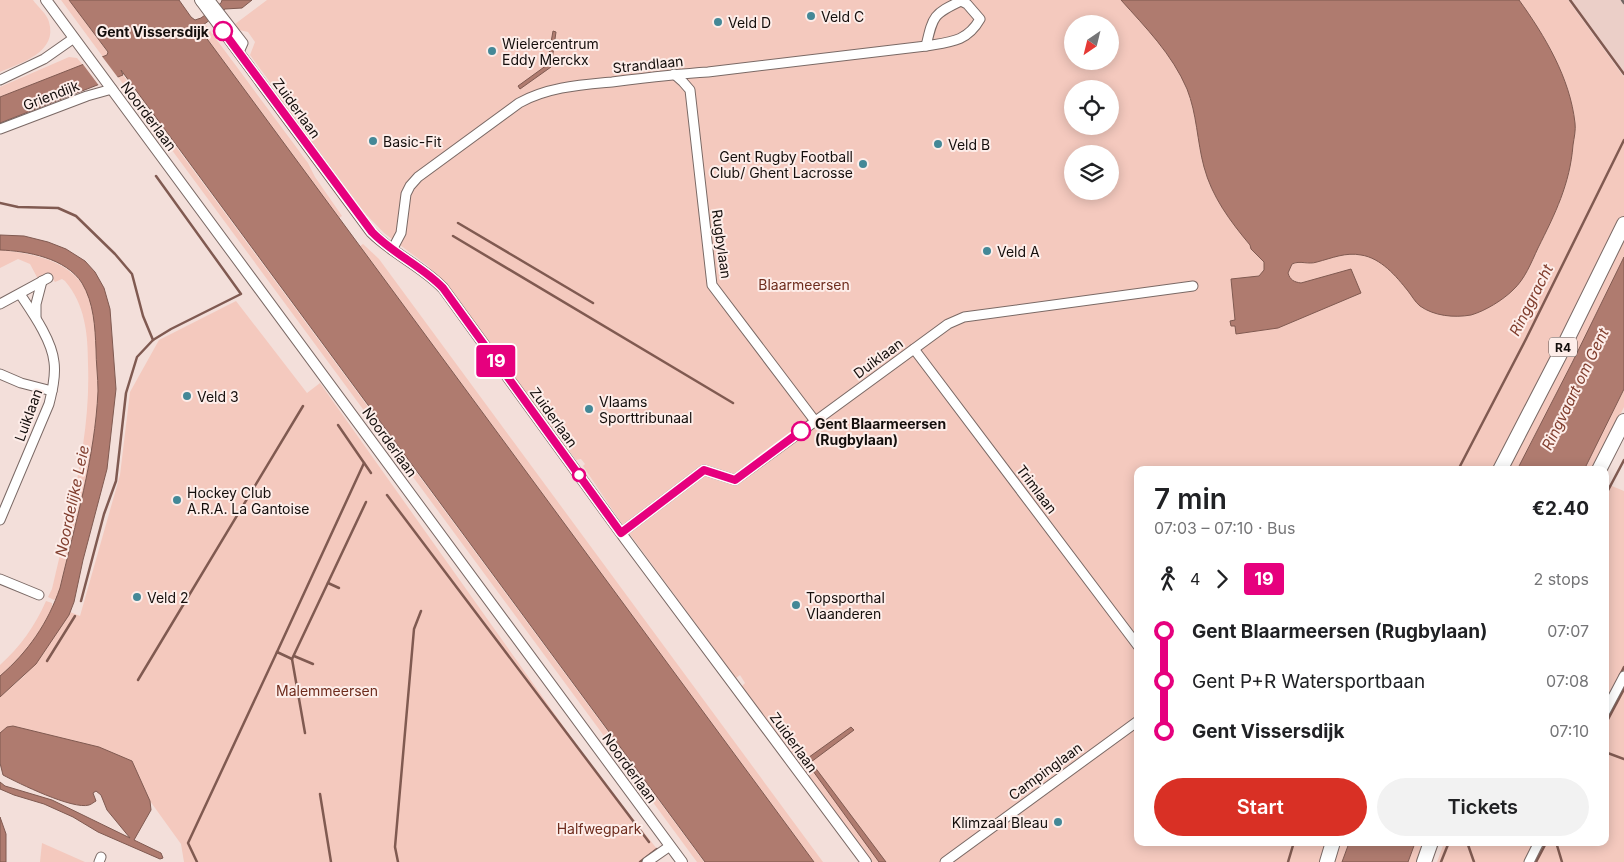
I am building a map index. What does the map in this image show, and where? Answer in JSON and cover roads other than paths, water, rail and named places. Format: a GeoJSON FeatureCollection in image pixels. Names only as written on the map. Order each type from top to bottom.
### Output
{"type":"FeatureCollection","features":[{"type":"Feature","properties":{"kind":"highway","name":"R4"},"geometry":{"type":"LineString","coordinates":[[1502,466],[1624,224]]}},
{"type":"Feature","properties":{"kind":"highway"},"geometry":{"type":"LineString","coordinates":[[1602,466],[1624,421]]}},
{"type":"Feature","properties":{"kind":"highway"},"geometry":{"type":"LineString","coordinates":[[1327,862],[1332,846]]}},
{"type":"Feature","properties":{"kind":"highway"},"geometry":{"type":"LineString","coordinates":[[1424,862],[1430,846]]}},
{"type":"Feature","properties":{"kind":"street","name":"Noorderlaan"},"geometry":{"type":"LineString","coordinates":[[46,0],[682,862]]}},
{"type":"Feature","properties":{"kind":"street","name":"Strandlaan"},"geometry":{"type":"LineString","coordinates":[[392,250],[401,233],[406,194],[418,177],[519,103],[538,94],[568,87],[674,74],[708,72],[926,46],[951,42],[960,39],[974,30],[980,19],[968,4],[961,1],[942,10],[931,21],[926,46]]}},
{"type":"Feature","properties":{"kind":"street","name":"Zuiderlaan"},"geometry":{"type":"LineString","coordinates":[[205,3],[220,20],[239,52],[372,232],[392,250],[428,273],[443,288],[621,533],[866,862]]}},
{"type":"Feature","properties":{"kind":"street"},"geometry":{"type":"LineString","coordinates":[[0,80],[44,60],[74,38]]}},
{"type":"Feature","properties":{"kind":"street","name":"Rugbylaan"},"geometry":{"type":"LineString","coordinates":[[674,74],[690,90],[712,285],[815,421]]}},
{"type":"Feature","properties":{"kind":"street","name":"Griendijk"},"geometry":{"type":"LineString","coordinates":[[0,129],[111,88]]}},
{"type":"Feature","properties":{"kind":"street"},"geometry":{"type":"LineString","coordinates":[[0,304],[45,280],[36,304],[36,318]]}},
{"type":"Feature","properties":{"kind":"street","name":"Duiklaan"},"geometry":{"type":"LineString","coordinates":[[621,533],[704,470],[737,478],[948,324],[964,317],[1193,286]]}},
{"type":"Feature","properties":{"kind":"street","name":"Luiklaan"},"geometry":{"type":"LineString","coordinates":[[0,520],[49,404],[52,391],[54,362],[36,318],[20,294]]}},
{"type":"Feature","properties":{"kind":"street","name":"Trimlaan"},"geometry":{"type":"LineString","coordinates":[[914,349],[1134,641]]}},
{"type":"Feature","properties":{"kind":"street"},"geometry":{"type":"LineString","coordinates":[[0,374],[21,383],[52,391]]}},
{"type":"Feature","properties":{"kind":"street"},"geometry":{"type":"LineString","coordinates":[[0,579],[39,595]]}},
{"type":"Feature","properties":{"kind":"street"},"geometry":{"type":"LineString","coordinates":[[1609,704],[1624,676]]}},
{"type":"Feature","properties":{"kind":"street","name":"Campinglaan"},"geometry":{"type":"LineString","coordinates":[[945,862],[1134,724]]}},
{"type":"Feature","properties":{"kind":"street"},"geometry":{"type":"LineString","coordinates":[[647,862],[670,846]]}},
{"type":"Feature","properties":{"kind":"street"},"geometry":{"type":"LineString","coordinates":[[1529,862],[1537,846]]}},
{"type":"Feature","properties":{"kind":"water"},"geometry":{"type":"Polygon","coordinates":[[[69,0],[179,0],[195,20],[201,18],[221,3],[222,0],[252,0],[242,8],[225,9],[203,25],[201,28],[202,32],[814,862],[705,862],[121,70],[123,75],[0,123],[0,97],[107,55],[108,52],[69,0]]]}},
{"type":"Feature","properties":{"kind":"water"},"geometry":{"type":"Polygon","coordinates":[[[1121,0],[1519,0],[1555,58],[1568,90],[1575,126],[1569,173],[1561,198],[1521,281],[1509,294],[1488,308],[1471,315],[1451,316],[1431,312],[1420,306],[1393,274],[1381,264],[1368,257],[1350,254],[1314,263],[1295,263],[1292,264],[1288,273],[1293,280],[1301,283],[1351,269],[1361,293],[1278,328],[1236,334],[1235,326],[1231,326],[1230,321],[1235,320],[1231,279],[1259,276],[1264,270],[1264,262],[1251,249],[1222,208],[1207,178],[1190,98],[1181,76],[1158,42],[1121,0]]]}},
{"type":"Feature","properties":{"kind":"water"},"geometry":{"type":"Polygon","coordinates":[[[553,31],[556,32],[551,67],[520,89],[518,86],[547,65],[553,31]]]}},
{"type":"Feature","properties":{"kind":"water","name":"Noordelijke Leie"},"geometry":{"type":"Polygon","coordinates":[[[0,235],[24,236],[66,249],[85,261],[95,272],[104,288],[110,309],[116,389],[107,469],[74,602],[69,615],[36,664],[0,697],[0,676],[36,636],[60,588],[89,466],[98,391],[93,315],[82,283],[75,274],[56,262],[34,254],[0,250],[0,235]]]}},
{"type":"Feature","properties":{"kind":"water","name":"Ringvaart om Gent"},"geometry":{"type":"Polygon","coordinates":[[[1624,257],[1624,389],[1586,466],[1519,466],[1624,257]]]}},
{"type":"Feature","properties":{"kind":"water"},"geometry":{"type":"Polygon","coordinates":[[[13,726],[99,747],[132,761],[150,801],[151,810],[134,840],[161,853],[163,858],[160,859],[98,832],[73,817],[44,804],[0,789],[0,782],[5,786],[52,800],[130,838],[107,810],[101,795],[96,791],[93,793],[96,801],[89,805],[71,804],[46,795],[3,775],[0,763],[0,733],[7,727],[13,726]]]}},
{"type":"Feature","properties":{"kind":"water"},"geometry":{"type":"Polygon","coordinates":[[[851,727],[854,730],[811,762],[886,862],[879,862],[805,760],[851,727]]]}},
{"type":"Feature","properties":{"kind":"water"},"geometry":{"type":"Polygon","coordinates":[[[0,817],[6,834],[6,862],[0,862],[0,817]]]}},
{"type":"Feature","properties":{"kind":"water"},"geometry":{"type":"Polygon","coordinates":[[[1348,846],[1414,846],[1408,862],[1342,862],[1348,846]]]}},
{"type":"Feature","properties":{"kind":"waterway","name":"Ringgracht"},"geometry":{"type":"LineString","coordinates":[[1570,0],[1624,74]]}},
{"type":"Feature","properties":{"kind":"waterway","name":"Ringgracht"},"geometry":{"type":"LineString","coordinates":[[1460,466],[1526,339],[1624,140]]}},
{"type":"Feature","properties":{"kind":"waterway"},"geometry":{"type":"LineString","coordinates":[[81,601],[104,514],[116,481],[126,393],[137,357],[153,340],[171,329],[241,294],[156,176]]}},
{"type":"Feature","properties":{"kind":"waterway"},"geometry":{"type":"LineString","coordinates":[[0,203],[18,207],[58,208],[76,216],[115,254],[132,274],[143,316],[153,340]]}},
{"type":"Feature","properties":{"kind":"waterway"},"geometry":{"type":"LineString","coordinates":[[458,223],[593,303]]}},
{"type":"Feature","properties":{"kind":"waterway"},"geometry":{"type":"LineString","coordinates":[[453,236],[733,403]]}},
{"type":"Feature","properties":{"kind":"waterway"},"geometry":{"type":"LineString","coordinates":[[138,680],[303,406]]}},
{"type":"Feature","properties":{"kind":"waterway"},"geometry":{"type":"LineString","coordinates":[[338,425],[371,473]]}},
{"type":"Feature","properties":{"kind":"waterway"},"geometry":{"type":"LineString","coordinates":[[1609,488],[1624,460]]}},
{"type":"Feature","properties":{"kind":"waterway"},"geometry":{"type":"LineString","coordinates":[[277,652],[364,463]]}},
{"type":"Feature","properties":{"kind":"waterway"},"geometry":{"type":"LineString","coordinates":[[387,495],[649,842]]}},
{"type":"Feature","properties":{"kind":"waterway"},"geometry":{"type":"LineString","coordinates":[[305,733],[292,659],[366,502]]}},
{"type":"Feature","properties":{"kind":"waterway"},"geometry":{"type":"LineString","coordinates":[[328,583],[339,588]]}},
{"type":"Feature","properties":{"kind":"waterway"},"geometry":{"type":"LineString","coordinates":[[398,862],[395,847],[414,629],[421,611]]}},
{"type":"Feature","properties":{"kind":"waterway"},"geometry":{"type":"LineString","coordinates":[[47,661],[75,616]]}},
{"type":"Feature","properties":{"kind":"waterway"},"geometry":{"type":"LineString","coordinates":[[197,862],[188,843],[277,652],[292,659]]}},
{"type":"Feature","properties":{"kind":"waterway"},"geometry":{"type":"LineString","coordinates":[[294,656],[313,664]]}},
{"type":"Feature","properties":{"kind":"waterway"},"geometry":{"type":"LineString","coordinates":[[1620,675],[1624,667]]}},
{"type":"Feature","properties":{"kind":"waterway"},"geometry":{"type":"LineString","coordinates":[[1609,717],[1624,689]]}},
{"type":"Feature","properties":{"kind":"waterway"},"geometry":{"type":"LineString","coordinates":[[1609,753],[1624,759]]}},
{"type":"Feature","properties":{"kind":"waterway"},"geometry":{"type":"LineString","coordinates":[[320,794],[331,862]]}},
{"type":"Feature","properties":{"kind":"waterway","name":"Ringgracht"},"geometry":{"type":"LineString","coordinates":[[1288,862],[1293,846]]}},
{"type":"Feature","properties":{"kind":"waterway"},"geometry":{"type":"LineString","coordinates":[[1441,862],[1447,846]]}},
{"type":"Feature","properties":{"kind":"waterway"},"geometry":{"type":"LineString","coordinates":[[1468,846],[1474,862]]}},
{"type":"Feature","properties":{"kind":"waterway"},"geometry":{"type":"LineString","coordinates":[[1536,862],[1544,846]]}},
{"type":"Feature","properties":{"kind":"waterway"},"geometry":{"type":"LineString","coordinates":[[1557,846],[1562,862]]}},
{"type":"Feature","properties":{"kind":"waterway"},"geometry":{"type":"LineString","coordinates":[[640,862],[657,849]]}},
{"type":"Feature","properties":{"kind":"place","name":"Veld C"},"geometry":{"type":"Point","coordinates":[811,16]}},
{"type":"Feature","properties":{"kind":"place","name":"Veld D"},"geometry":{"type":"Point","coordinates":[718,22]}},
{"type":"Feature","properties":{"kind":"place","name":"Gent Vissersdijk"},"geometry":{"type":"Point","coordinates":[223,31]}},
{"type":"Feature","properties":{"kind":"place","name":"Wielercentrum Eddy Merckx"},"geometry":{"type":"Point","coordinates":[492,51]}},
{"type":"Feature","properties":{"kind":"place","name":"Basic-Fit"},"geometry":{"type":"Point","coordinates":[373,141]}},
{"type":"Feature","properties":{"kind":"place","name":"Veld B"},"geometry":{"type":"Point","coordinates":[938,144]}},
{"type":"Feature","properties":{"kind":"place","name":"Gent Rugby Football Club/ Ghent Lacrosse"},"geometry":{"type":"Point","coordinates":[863,164]}},
{"type":"Feature","properties":{"kind":"place","name":"Veld A"},"geometry":{"type":"Point","coordinates":[987,251]}},
{"type":"Feature","properties":{"kind":"place","name":"Veld 3"},"geometry":{"type":"Point","coordinates":[187,396]}},
{"type":"Feature","properties":{"kind":"place","name":"Vlaams Sporttribunaal"},"geometry":{"type":"Point","coordinates":[589,409]}},
{"type":"Feature","properties":{"kind":"place","name":"Gent Blaarmeersen (Rugbylaan)"},"geometry":{"type":"Point","coordinates":[801,431]}},
{"type":"Feature","properties":{"kind":"place","name":"Hockey Club A.R.A. La Gantoise"},"geometry":{"type":"Point","coordinates":[177,500]}},
{"type":"Feature","properties":{"kind":"place","name":"Veld 2"},"geometry":{"type":"Point","coordinates":[137,597]}},
{"type":"Feature","properties":{"kind":"place","name":"Topsporthal Vlaanderen"},"geometry":{"type":"Point","coordinates":[796,605]}},
{"type":"Feature","properties":{"kind":"place","name":"Klimzaal Bleau"},"geometry":{"type":"Point","coordinates":[1058,822]}},
{"type":"Feature","properties":{"kind":"park label","name":"Blaarmeersen"},"geometry":{"type":"Point","coordinates":[804,284]}},
{"type":"Feature","properties":{"kind":"park label","name":"Malemmeersen"},"geometry":{"type":"Point","coordinates":[327,690]}},
{"type":"Feature","properties":{"kind":"park label","name":"Halfwegpark"},"geometry":{"type":"Point","coordinates":[599,828]}}]}
